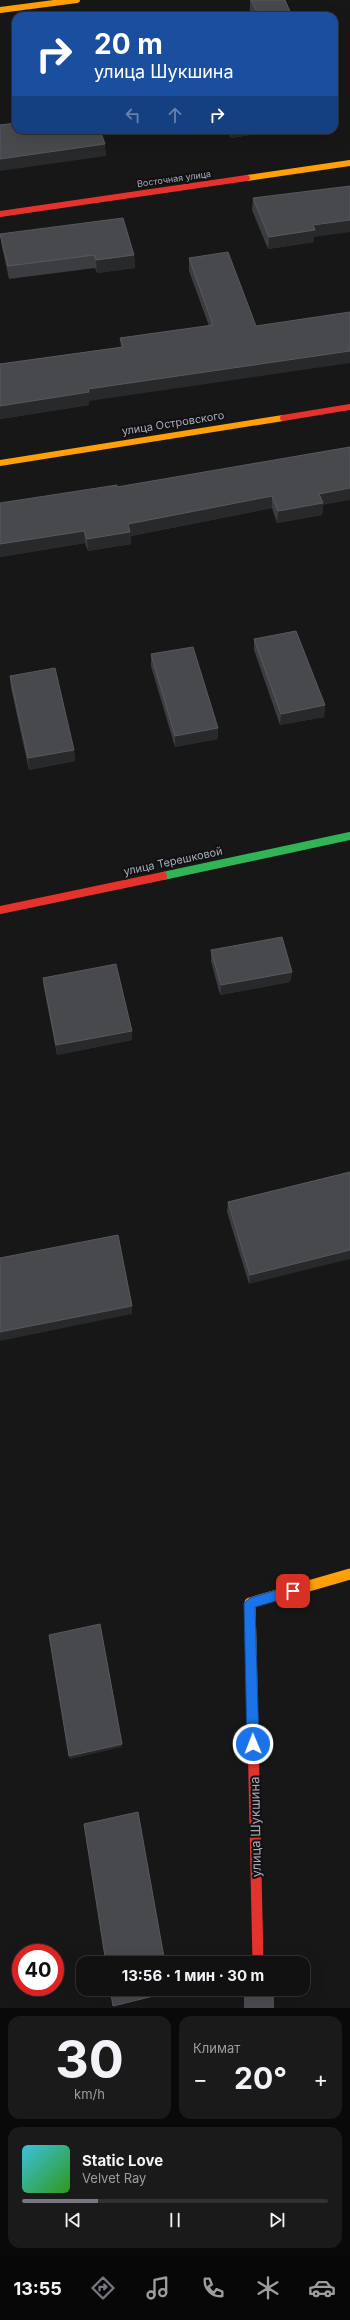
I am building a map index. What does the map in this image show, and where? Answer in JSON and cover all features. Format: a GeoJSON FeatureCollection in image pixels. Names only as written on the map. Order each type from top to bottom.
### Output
{"type":"FeatureCollection","features":[{"type":"Feature","properties":{"kind":"street"},"geometry":{"type":"LineString","coordinates":[[0,10],[78,0]]}},
{"type":"Feature","properties":{"kind":"street","name":"Восточная улица"},"geometry":{"type":"LineString","coordinates":[[0,214],[350,163]]}},
{"type":"Feature","properties":{"kind":"street","name":"улица Островского"},"geometry":{"type":"LineString","coordinates":[[0,463],[350,407]]}},
{"type":"Feature","properties":{"kind":"street","name":"улица Терешковой"},"geometry":{"type":"LineString","coordinates":[[0,910],[350,836]]}},
{"type":"Feature","properties":{"kind":"street","name":"улица Шукшина"},"geometry":{"type":"LineString","coordinates":[[258,1956],[250,1603],[350,1574]]}},
{"type":"Feature","properties":{"kind":"street"},"geometry":{"type":"LineString","coordinates":[[259,1996],[259,2008]]}},
{"type":"Feature","properties":{"kind":"building"},"geometry":{"type":"Polygon","coordinates":[[[251,0],[285,0],[290,12],[257,12],[251,0]]]}},
{"type":"Feature","properties":{"kind":"building"},"geometry":{"type":"Polygon","coordinates":[[[12,124],[12,134],[101,134],[105,144],[0,159],[0,125],[12,124]]]}},
{"type":"Feature","properties":{"kind":"building"},"geometry":{"type":"Polygon","coordinates":[[[350,186],[350,220],[313,225],[315,230],[269,237],[253,198],[350,186]]]}},
{"type":"Feature","properties":{"kind":"building"},"geometry":{"type":"Polygon","coordinates":[[[123,218],[134,255],[96,260],[94,255],[8,266],[0,234],[123,218]]]}},
{"type":"Feature","properties":{"kind":"building"},"geometry":{"type":"Polygon","coordinates":[[[228,252],[256,326],[350,312],[350,351],[88,389],[89,392],[0,406],[0,364],[123,347],[120,338],[213,325],[189,258],[228,252]]]}},
{"type":"Feature","properties":{"kind":"building"},"geometry":{"type":"Polygon","coordinates":[[[350,447],[350,488],[319,494],[323,503],[278,511],[272,496],[128,524],[130,532],[87,539],[84,531],[0,544],[0,503],[117,485],[117,487],[350,447]]]}},
{"type":"Feature","properties":{"kind":"building"},"geometry":{"type":"Polygon","coordinates":[[[296,631],[325,705],[281,714],[254,639],[296,631]]]}},
{"type":"Feature","properties":{"kind":"building"},"geometry":{"type":"Polygon","coordinates":[[[193,647],[218,728],[175,736],[151,654],[193,647]]]}},
{"type":"Feature","properties":{"kind":"building"},"geometry":{"type":"Polygon","coordinates":[[[55,668],[74,750],[28,758],[10,676],[55,668]]]}},
{"type":"Feature","properties":{"kind":"building"},"geometry":{"type":"Polygon","coordinates":[[[282,937],[292,972],[221,985],[211,950],[282,937]]]}},
{"type":"Feature","properties":{"kind":"building"},"geometry":{"type":"Polygon","coordinates":[[[116,964],[132,1031],[56,1045],[43,978],[116,964]]]}},
{"type":"Feature","properties":{"kind":"building"},"geometry":{"type":"Polygon","coordinates":[[[350,1172],[350,1250],[250,1275],[228,1202],[350,1172]]]}},
{"type":"Feature","properties":{"kind":"building"},"geometry":{"type":"Polygon","coordinates":[[[118,1235],[132,1306],[0,1332],[0,1258],[118,1235]]]}},
{"type":"Feature","properties":{"kind":"building"},"geometry":{"type":"Polygon","coordinates":[[[100,1624],[122,1744],[69,1756],[49,1635],[100,1624]]]}},
{"type":"Feature","properties":{"kind":"building"},"geometry":{"type":"Polygon","coordinates":[[[138,1812],[164,1956],[105,1956],[84,1824],[138,1812]]]}},
{"type":"Feature","properties":{"kind":"building"},"geometry":{"type":"Polygon","coordinates":[[[111,1996],[154,1996],[113,2006],[111,1996]]]}},
{"type":"Feature","properties":{"kind":"traffic: fast"},"geometry":{"type":"LineString","coordinates":[[163,876],[350,836]]}},
{"type":"Feature","properties":{"kind":"traffic: slow"},"geometry":{"type":"LineString","coordinates":[[0,10],[77,0]]}},
{"type":"Feature","properties":{"kind":"traffic: slow"},"geometry":{"type":"LineString","coordinates":[[247,178],[350,163]]}},
{"type":"Feature","properties":{"kind":"traffic: slow"},"geometry":{"type":"LineString","coordinates":[[0,463],[283,418]]}},
{"type":"Feature","properties":{"kind":"traffic: slow"},"geometry":{"type":"LineString","coordinates":[[252,1687],[250,1603],[350,1574]]}},
{"type":"Feature","properties":{"kind":"traffic: jam"},"geometry":{"type":"LineString","coordinates":[[0,214],[247,178]]}},
{"type":"Feature","properties":{"kind":"traffic: jam"},"geometry":{"type":"LineString","coordinates":[[283,418],[350,407]]}},
{"type":"Feature","properties":{"kind":"traffic: jam"},"geometry":{"type":"LineString","coordinates":[[0,910],[163,876]]}},
{"type":"Feature","properties":{"kind":"traffic: jam"},"geometry":{"type":"LineString","coordinates":[[252,1687],[258,1956]]}},
{"type":"Feature","properties":{"kind":"route"},"geometry":{"type":"LineString","coordinates":[[253,1744],[250,1603],[293,1591]]}}]}
